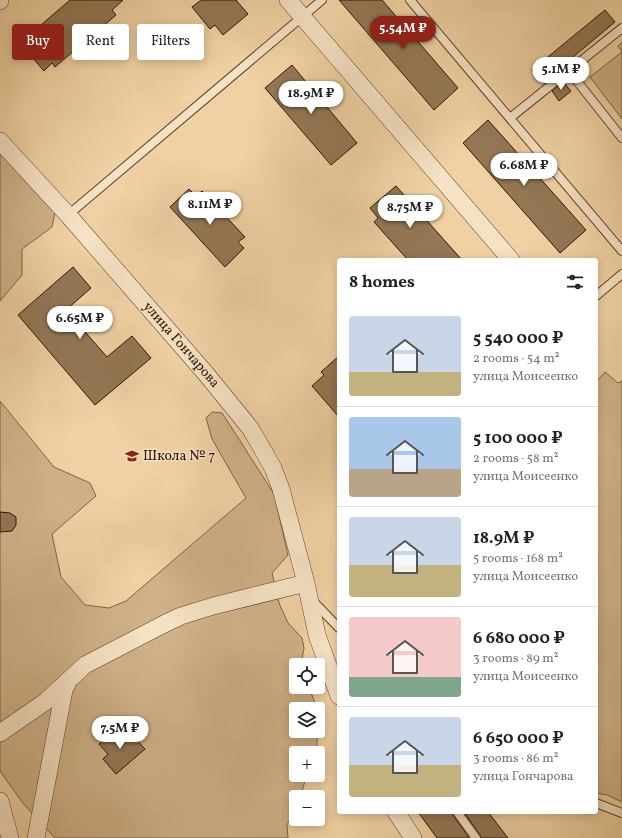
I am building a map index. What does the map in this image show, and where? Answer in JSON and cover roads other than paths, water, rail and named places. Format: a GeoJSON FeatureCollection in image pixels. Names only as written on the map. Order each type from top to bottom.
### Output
{"type":"FeatureCollection","features":[{"type":"Feature","properties":{"kind":"street"},"geometry":{"type":"LineString","coordinates":[[288,0],[509,258]]}},
{"type":"Feature","properties":{"kind":"street","name":"улица Гончарова"},"geometry":{"type":"LineString","coordinates":[[0,141],[68,215],[217,387],[250,428],[273,468],[281,488],[308,590],[317,635],[337,690]]}},
{"type":"Feature","properties":{"kind":"street"},"geometry":{"type":"LineString","coordinates":[[2,733],[45,702],[80,669],[97,658],[181,616],[213,606],[308,590]]}},
{"type":"Feature","properties":{"kind":"street"},"geometry":{"type":"LineString","coordinates":[[36,838],[64,690],[69,681]]}},
{"type":"Feature","properties":{"kind":"street"},"geometry":{"type":"LineString","coordinates":[[0,801],[10,838]]}},
{"type":"Feature","properties":{"kind":"street"},"geometry":{"type":"LineString","coordinates":[[397,814],[413,838]]}},
{"type":"Feature","properties":{"kind":"lane"},"geometry":{"type":"LineString","coordinates":[[68,215],[322,0]]}},
{"type":"Feature","properties":{"kind":"lane"},"geometry":{"type":"LineString","coordinates":[[410,0],[622,251]]}},
{"type":"Feature","properties":{"kind":"lane"},"geometry":{"type":"LineString","coordinates":[[510,118],[622,28]]}},
{"type":"Feature","properties":{"kind":"lane"},"geometry":{"type":"LineString","coordinates":[[569,71],[622,138]]}},
{"type":"Feature","properties":{"kind":"lane"},"geometry":{"type":"LineString","coordinates":[[598,294],[622,274]]}},
{"type":"Feature","properties":{"kind":"lane"},"geometry":{"type":"LineString","coordinates":[[308,590],[337,626]]}},
{"type":"Feature","properties":{"kind":"lane"},"geometry":{"type":"LineString","coordinates":[[598,804],[622,813]]}},
{"type":"Feature","properties":{"kind":"lane"},"geometry":{"type":"LineString","coordinates":[[458,814],[476,838]]}},
{"type":"Feature","properties":{"kind":"place","name":"Школа № 7"},"geometry":{"type":"Point","coordinates":[132,456]}}]}
